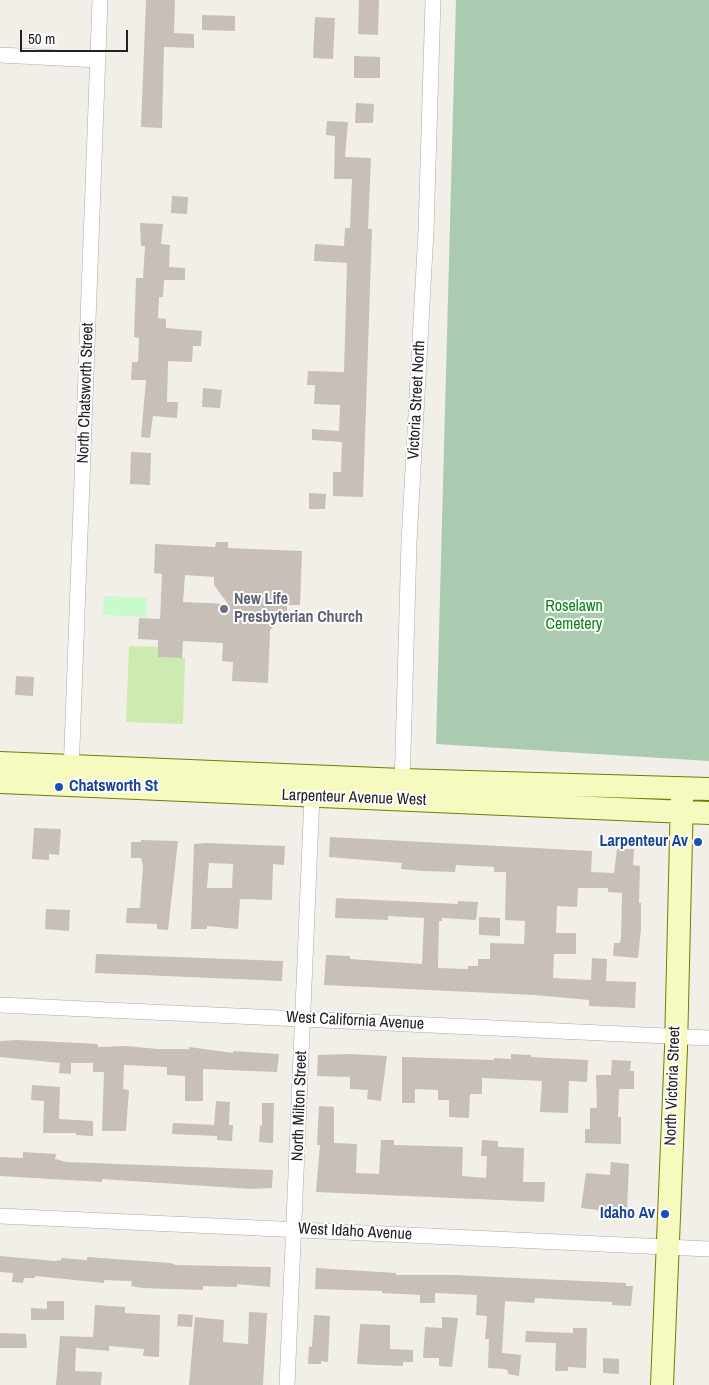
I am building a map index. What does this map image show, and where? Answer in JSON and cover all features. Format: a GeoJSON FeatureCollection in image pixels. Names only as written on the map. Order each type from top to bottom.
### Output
{"type":"FeatureCollection","features":[{"type":"Feature","properties":{"kind":"main road","name":"Larpenteur Avenue West"},"geometry":{"type":"LineString","coordinates":[[0,763],[71,776],[312,796],[402,790],[709,788]]}},
{"type":"Feature","properties":{"kind":"main road","name":"Larpenteur Avenue West"},"geometry":{"type":"LineString","coordinates":[[0,782],[71,776],[402,790],[709,813]]}},
{"type":"Feature","properties":{"kind":"main road","name":"North Victoria Street"},"geometry":{"type":"LineString","coordinates":[[662,1385],[683,787]]}},
{"type":"Feature","properties":{"kind":"street","name":"North Chatsworth Street"},"geometry":{"type":"LineString","coordinates":[[71,776],[100,0]]}},
{"type":"Feature","properties":{"kind":"street","name":"Victoria Street North"},"geometry":{"type":"LineString","coordinates":[[402,790],[409,542],[426,231],[433,0]]}},
{"type":"Feature","properties":{"kind":"street"},"geometry":{"type":"LineString","coordinates":[[0,56],[98,60]]}},
{"type":"Feature","properties":{"kind":"street","name":"North Milton Street"},"geometry":{"type":"LineString","coordinates":[[288,1385],[312,796]]}},
{"type":"Feature","properties":{"kind":"street","name":"West California Avenue"},"geometry":{"type":"LineString","coordinates":[[0,1005],[709,1038]]}},
{"type":"Feature","properties":{"kind":"street","name":"West Idaho Avenue"},"geometry":{"type":"LineString","coordinates":[[0,1216],[709,1249]]}},
{"type":"Feature","properties":{"kind":"green space","name":"Roselawn Cemetery"},"geometry":{"type":"Polygon","coordinates":[[[456,0],[709,0],[709,761],[436,744],[456,0]]]}},
{"type":"Feature","properties":{"kind":"green space"},"geometry":{"type":"Polygon","coordinates":[[[104,596],[147,598],[146,617],[103,615],[104,596]]]}},
{"type":"Feature","properties":{"kind":"green space"},"geometry":{"type":"Polygon","coordinates":[[[129,646],[158,647],[158,657],[185,658],[183,724],[126,722],[129,646]]]}},
{"type":"Feature","properties":{"kind":"building"},"geometry":{"type":"Polygon","coordinates":[[[146,0],[175,0],[174,33],[194,34],[194,48],[164,47],[162,128],[141,127],[146,0]]]}},
{"type":"Feature","properties":{"kind":"building"},"geometry":{"type":"Polygon","coordinates":[[[359,0],[379,0],[378,35],[358,34],[359,0]]]}},
{"type":"Feature","properties":{"kind":"building"},"geometry":{"type":"Polygon","coordinates":[[[202,15],[235,16],[235,31],[202,30],[202,15]]]}},
{"type":"Feature","properties":{"kind":"building"},"geometry":{"type":"Polygon","coordinates":[[[315,17],[335,18],[333,59],[313,58],[315,17]]]}},
{"type":"Feature","properties":{"kind":"building"},"geometry":{"type":"Polygon","coordinates":[[[354,56],[380,57],[380,78],[354,78],[354,56]]]}},
{"type":"Feature","properties":{"kind":"building"},"geometry":{"type":"Polygon","coordinates":[[[356,103],[374,104],[373,123],[355,123],[356,103]]]}},
{"type":"Feature","properties":{"kind":"building"},"geometry":{"type":"Polygon","coordinates":[[[327,121],[348,122],[345,157],[371,158],[368,229],[372,229],[363,497],[333,496],[333,472],[341,472],[342,442],[312,440],[312,429],[339,431],[340,405],[314,404],[315,385],[307,385],[308,371],[344,372],[347,263],[314,261],[315,244],[344,246],[345,228],[350,228],[352,179],[334,179],[335,136],[326,135],[327,121]]]}},
{"type":"Feature","properties":{"kind":"building"},"geometry":{"type":"Polygon","coordinates":[[[172,196],[188,197],[187,214],[171,213],[172,196]]]}},
{"type":"Feature","properties":{"kind":"building"},"geometry":{"type":"Polygon","coordinates":[[[140,223],[163,224],[161,244],[170,245],[169,267],[185,268],[185,280],[164,280],[163,297],[159,297],[158,318],[166,319],[166,328],[202,331],[201,346],[193,346],[192,362],[168,361],[167,402],[178,402],[177,418],[153,416],[150,438],[141,437],[146,380],[131,380],[132,362],[138,362],[139,338],[134,337],[136,278],[143,278],[145,246],[141,246],[140,223]]]}},
{"type":"Feature","properties":{"kind":"building"},"geometry":{"type":"Polygon","coordinates":[[[203,388],[222,390],[220,408],[202,407],[203,388]]]}},
{"type":"Feature","properties":{"kind":"building"},"geometry":{"type":"Polygon","coordinates":[[[131,452],[151,453],[150,485],[130,484],[131,452]]]}},
{"type":"Feature","properties":{"kind":"building"},"geometry":{"type":"Polygon","coordinates":[[[309,493],[326,494],[325,509],[309,509],[309,493]]]}},
{"type":"Feature","properties":{"kind":"building","name":"New Life Presbyterian Church"},"geometry":{"type":"Polygon","coordinates":[[[216,542],[228,542],[228,548],[302,551],[300,605],[287,605],[287,613],[270,630],[268,683],[232,681],[233,662],[222,661],[223,643],[183,641],[182,658],[158,657],[158,640],[138,639],[139,618],[160,619],[162,574],[154,573],[155,544],[215,547],[216,542]],[[185,575],[183,602],[228,604],[214,585],[214,577],[185,575]]]}},
{"type":"Feature","properties":{"kind":"building"},"geometry":{"type":"Polygon","coordinates":[[[16,676],[34,677],[33,696],[15,695],[16,676]]]}},
{"type":"Feature","properties":{"kind":"building"},"geometry":{"type":"Polygon","coordinates":[[[34,828],[61,829],[59,855],[49,854],[49,860],[32,859],[34,828]]]}},
{"type":"Feature","properties":{"kind":"building"},"geometry":{"type":"Polygon","coordinates":[[[330,837],[592,851],[591,872],[614,873],[617,849],[634,849],[633,865],[640,866],[639,903],[641,903],[641,929],[638,958],[613,956],[614,943],[620,943],[621,938],[622,893],[608,892],[608,888],[578,888],[577,907],[557,906],[556,933],[576,933],[576,954],[554,954],[553,978],[591,980],[592,958],[607,959],[606,981],[636,982],[635,1008],[589,1006],[589,1000],[534,995],[324,985],[326,955],[350,956],[350,959],[422,964],[424,918],[388,916],[388,920],[335,918],[336,898],[458,904],[458,901],[478,902],[476,920],[442,918],[442,921],[439,921],[438,968],[468,969],[468,966],[478,966],[478,959],[490,959],[490,943],[524,944],[525,921],[505,920],[506,872],[494,872],[494,867],[456,865],[455,872],[423,871],[401,869],[402,863],[329,857],[330,837]]]}},
{"type":"Feature","properties":{"kind":"building"},"geometry":{"type":"Polygon","coordinates":[[[141,840],[178,841],[168,930],[157,929],[157,924],[126,923],[127,908],[140,908],[143,866],[141,858],[131,858],[131,842],[141,842],[141,840]]]}},
{"type":"Feature","properties":{"kind":"building"},"geometry":{"type":"Polygon","coordinates":[[[194,844],[285,846],[284,865],[273,864],[272,900],[240,899],[238,929],[207,926],[207,929],[191,929],[194,844]],[[209,863],[207,888],[232,888],[233,864],[209,863]]]}},
{"type":"Feature","properties":{"kind":"building"},"geometry":{"type":"Polygon","coordinates":[[[46,909],[70,910],[69,931],[45,929],[46,909]]]}},
{"type":"Feature","properties":{"kind":"building"},"geometry":{"type":"Polygon","coordinates":[[[479,917],[500,918],[500,936],[479,935],[479,917]]]}},
{"type":"Feature","properties":{"kind":"building"},"geometry":{"type":"Polygon","coordinates":[[[96,954],[283,961],[282,981],[95,973],[96,954]]]}},
{"type":"Feature","properties":{"kind":"building"},"geometry":{"type":"Polygon","coordinates":[[[17,1040],[98,1044],[98,1047],[126,1046],[189,1049],[189,1047],[233,1053],[233,1051],[279,1054],[277,1072],[203,1069],[203,1101],[185,1101],[185,1076],[167,1075],[167,1067],[124,1065],[123,1089],[129,1090],[126,1131],[102,1131],[104,1072],[93,1072],[93,1063],[71,1063],[71,1074],[59,1073],[60,1063],[0,1057],[0,1041],[17,1040]]]}},
{"type":"Feature","properties":{"kind":"building"},"geometry":{"type":"Polygon","coordinates":[[[511,1054],[588,1060],[587,1082],[569,1081],[568,1113],[540,1112],[542,1081],[482,1078],[482,1094],[470,1094],[469,1118],[449,1117],[449,1100],[438,1100],[438,1090],[415,1089],[415,1103],[402,1103],[402,1057],[494,1060],[494,1058],[511,1059],[511,1054]]]}},
{"type":"Feature","properties":{"kind":"building"},"geometry":{"type":"Polygon","coordinates":[[[318,1055],[387,1056],[381,1101],[367,1099],[368,1090],[350,1089],[350,1077],[317,1076],[318,1055]]]}},
{"type":"Feature","properties":{"kind":"building"},"geometry":{"type":"Polygon","coordinates":[[[612,1060],[631,1061],[630,1071],[634,1071],[634,1089],[619,1089],[618,1117],[621,1117],[621,1144],[585,1143],[585,1129],[590,1129],[590,1108],[597,1108],[596,1075],[611,1075],[612,1060]]]}},
{"type":"Feature","properties":{"kind":"building"},"geometry":{"type":"Polygon","coordinates":[[[32,1085],[60,1087],[59,1119],[93,1121],[93,1136],[76,1135],[76,1133],[43,1133],[44,1101],[31,1100],[32,1085]]]}},
{"type":"Feature","properties":{"kind":"building"},"geometry":{"type":"Polygon","coordinates":[[[216,1101],[230,1102],[229,1125],[233,1125],[232,1141],[217,1140],[217,1136],[172,1134],[173,1123],[214,1125],[216,1101]]]}},
{"type":"Feature","properties":{"kind":"building"},"geometry":{"type":"Polygon","coordinates":[[[262,1103],[274,1103],[273,1143],[259,1142],[260,1125],[262,1126],[262,1103]]]}},
{"type":"Feature","properties":{"kind":"building"},"geometry":{"type":"Polygon","coordinates":[[[319,1106],[334,1107],[334,1143],[357,1144],[356,1173],[379,1174],[381,1140],[394,1140],[394,1145],[463,1147],[462,1176],[486,1178],[487,1156],[481,1156],[482,1140],[498,1141],[498,1147],[524,1148],[523,1182],[545,1182],[544,1202],[316,1192],[320,1145],[317,1145],[319,1106]]]}},
{"type":"Feature","properties":{"kind":"building"},"geometry":{"type":"Polygon","coordinates":[[[23,1152],[56,1154],[55,1159],[67,1162],[273,1170],[272,1188],[251,1189],[102,1179],[102,1182],[0,1176],[0,1157],[23,1158],[23,1152]]]}},
{"type":"Feature","properties":{"kind":"building"},"geometry":{"type":"Polygon","coordinates":[[[611,1162],[629,1164],[627,1210],[624,1210],[623,1218],[606,1217],[606,1211],[581,1208],[586,1173],[610,1175],[611,1162]]]}},
{"type":"Feature","properties":{"kind":"building"},"geometry":{"type":"Polygon","coordinates":[[[0,1256],[55,1261],[61,1260],[61,1258],[87,1260],[87,1257],[176,1265],[271,1267],[270,1287],[237,1284],[237,1287],[203,1286],[203,1290],[142,1288],[131,1286],[132,1281],[104,1280],[104,1283],[35,1276],[35,1278],[24,1278],[23,1283],[12,1282],[13,1273],[0,1272],[0,1256]]]}},
{"type":"Feature","properties":{"kind":"building"},"geometry":{"type":"Polygon","coordinates":[[[316,1268],[396,1273],[396,1275],[454,1275],[626,1283],[626,1286],[633,1286],[631,1306],[612,1305],[612,1302],[535,1298],[534,1303],[505,1301],[502,1353],[521,1355],[519,1376],[508,1374],[508,1371],[505,1369],[488,1368],[489,1339],[485,1339],[487,1316],[476,1315],[477,1295],[435,1293],[435,1303],[420,1303],[420,1295],[382,1293],[382,1291],[315,1289],[316,1268]]]}},
{"type":"Feature","properties":{"kind":"building"},"geometry":{"type":"Polygon","coordinates":[[[47,1301],[64,1301],[64,1320],[31,1320],[31,1308],[47,1309],[47,1301]]]}},
{"type":"Feature","properties":{"kind":"building"},"geometry":{"type":"Polygon","coordinates":[[[95,1305],[125,1307],[125,1313],[160,1315],[159,1357],[143,1356],[144,1349],[109,1346],[109,1351],[76,1348],[75,1371],[102,1372],[101,1385],[56,1385],[60,1336],[93,1337],[95,1305]]]}},
{"type":"Feature","properties":{"kind":"building"},"geometry":{"type":"Polygon","coordinates":[[[249,1312],[267,1313],[263,1385],[189,1385],[195,1317],[224,1320],[223,1342],[248,1344],[249,1312]]]}},
{"type":"Feature","properties":{"kind":"building"},"geometry":{"type":"Polygon","coordinates":[[[178,1314],[193,1315],[192,1327],[177,1326],[178,1314]]]}},
{"type":"Feature","properties":{"kind":"building"},"geometry":{"type":"Polygon","coordinates":[[[314,1315],[330,1316],[328,1362],[321,1361],[321,1364],[308,1364],[309,1346],[312,1347],[314,1315]]]}},
{"type":"Feature","properties":{"kind":"building"},"geometry":{"type":"Polygon","coordinates":[[[442,1317],[458,1318],[452,1367],[439,1366],[439,1358],[423,1358],[425,1327],[442,1328],[442,1317]]]}},
{"type":"Feature","properties":{"kind":"building"},"geometry":{"type":"Polygon","coordinates":[[[360,1324],[390,1325],[390,1349],[413,1350],[413,1362],[403,1362],[403,1366],[357,1364],[360,1324]]]}},
{"type":"Feature","properties":{"kind":"building"},"geometry":{"type":"Polygon","coordinates":[[[573,1328],[587,1328],[586,1368],[568,1367],[568,1371],[555,1371],[556,1343],[525,1342],[526,1331],[573,1333],[573,1328]]]}},
{"type":"Feature","properties":{"kind":"building"},"geometry":{"type":"Polygon","coordinates":[[[0,1333],[26,1334],[27,1348],[0,1348],[0,1333]]]}},
{"type":"Feature","properties":{"kind":"building"},"geometry":{"type":"Polygon","coordinates":[[[603,1358],[619,1359],[619,1374],[603,1373],[603,1358]]]}},
{"type":"Feature","properties":{"kind":"place","name":"New Life Presbyterian Church"},"geometry":{"type":"Point","coordinates":[224,609]}},
{"type":"Feature","properties":{"kind":"place","name":"Chatsworth St"},"geometry":{"type":"Point","coordinates":[59,787]}},
{"type":"Feature","properties":{"kind":"place","name":"Larpenteur Av"},"geometry":{"type":"Point","coordinates":[698,842]}},
{"type":"Feature","properties":{"kind":"place","name":"Idaho Av"},"geometry":{"type":"Point","coordinates":[665,1214]}}]}
